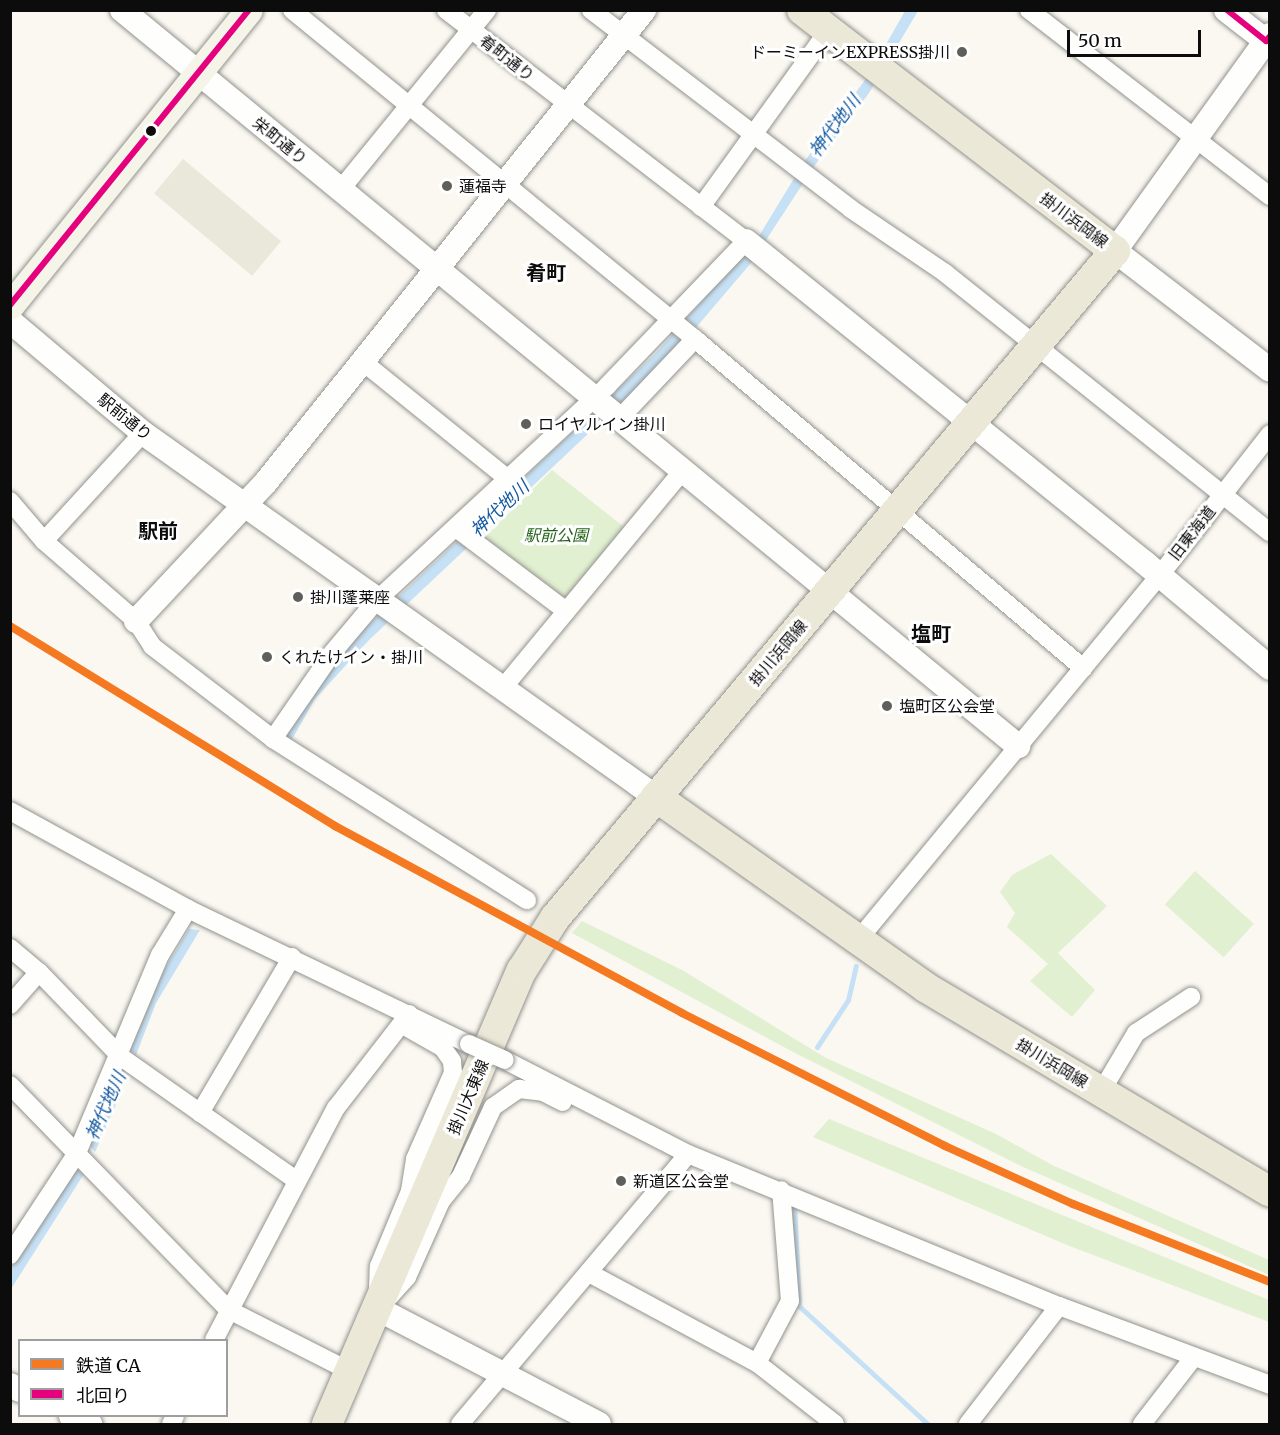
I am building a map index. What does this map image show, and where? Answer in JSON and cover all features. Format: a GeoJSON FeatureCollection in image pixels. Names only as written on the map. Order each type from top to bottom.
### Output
{"type":"FeatureCollection","features":[{"type":"Feature","properties":{"kind":"main road"},"geometry":{"type":"LineString","coordinates":[[10,306],[249,10]]}},
{"type":"Feature","properties":{"kind":"main road","name":"掛川浜岡線"},"geometry":{"type":"LineString","coordinates":[[802,10],[1115,251],[1039,346],[656,797],[925,987],[1269,1192]]}},
{"type":"Feature","properties":{"kind":"main road","name":"掛川大東線"},"geometry":{"type":"LineString","coordinates":[[327,1425],[522,970],[555,918],[656,797]]}},
{"type":"Feature","properties":{"kind":"street","name":"栄町通り"},"geometry":{"type":"LineString","coordinates":[[122,10],[198,75],[440,270],[1018,746]]}},
{"type":"Feature","properties":{"kind":"street"},"geometry":{"type":"LineString","coordinates":[[292,10],[695,339],[1083,668]]}},
{"type":"Feature","properties":{"kind":"street","name":"肴町通り"},"geometry":{"type":"LineString","coordinates":[[446,10],[746,241]]}},
{"type":"Feature","properties":{"kind":"street"},"geometry":{"type":"LineString","coordinates":[[340,189],[487,10]]}},
{"type":"Feature","properties":{"kind":"street"},"geometry":{"type":"LineString","coordinates":[[591,10],[851,208],[945,273],[1269,532]]}},
{"type":"Feature","properties":{"kind":"street"},"geometry":{"type":"LineString","coordinates":[[136,621],[246,505],[440,270],[644,10]]}},
{"type":"Feature","properties":{"kind":"street"},"geometry":{"type":"LineString","coordinates":[[1029,10],[1269,196]]}},
{"type":"Feature","properties":{"kind":"street"},"geometry":{"type":"LineString","coordinates":[[1226,10],[1268,39],[1115,251],[1269,370]]}},
{"type":"Feature","properties":{"kind":"street"},"geometry":{"type":"LineString","coordinates":[[701,207],[828,31]]}},
{"type":"Feature","properties":{"kind":"street"},"geometry":{"type":"LineString","coordinates":[[273,739],[333,652],[376,601],[457,529],[507,478],[595,398],[673,321],[746,241],[1160,575],[858,940]]}},
{"type":"Feature","properties":{"kind":"street","name":"駅前通り"},"geometry":{"type":"LineString","coordinates":[[10,321],[143,433],[246,505],[376,601],[656,797]]}},
{"type":"Feature","properties":{"kind":"street"},"geometry":{"type":"LineString","coordinates":[[620,418],[695,339]]}},
{"type":"Feature","properties":{"kind":"street"},"geometry":{"type":"LineString","coordinates":[[363,363],[507,478]]}},
{"type":"Feature","properties":{"kind":"street"},"geometry":{"type":"LineString","coordinates":[[44,541],[143,433]]}},
{"type":"Feature","properties":{"kind":"street","name":"旧東海道"},"geometry":{"type":"LineString","coordinates":[[1269,434],[1160,575],[1269,668]]}},
{"type":"Feature","properties":{"kind":"street"},"geometry":{"type":"LineString","coordinates":[[502,689],[683,470]]}},
{"type":"Feature","properties":{"kind":"street"},"geometry":{"type":"LineString","coordinates":[[10,501],[16,516],[136,621],[152,646],[273,739],[527,900]]}},
{"type":"Feature","properties":{"kind":"street"},"geometry":{"type":"LineString","coordinates":[[457,529],[566,611]]}},
{"type":"Feature","properties":{"kind":"street"},"geometry":{"type":"LineString","coordinates":[[10,811],[188,909],[292,957],[405,1019],[505,1060],[628,1120],[688,1154],[781,1190],[1059,1306],[1269,1385]]}},
{"type":"Feature","properties":{"kind":"street"},"geometry":{"type":"LineString","coordinates":[[10,1255],[77,1153],[125,1060],[160,955],[188,909]]}},
{"type":"Feature","properties":{"kind":"street"},"geometry":{"type":"LineString","coordinates":[[10,948],[39,972],[125,1060],[296,1180]]}},
{"type":"Feature","properties":{"kind":"street"},"geometry":{"type":"LineString","coordinates":[[200,1113],[292,957]]}},
{"type":"Feature","properties":{"kind":"street"},"geometry":{"type":"LineString","coordinates":[[10,1005],[39,972]]}},
{"type":"Feature","properties":{"kind":"street"},"geometry":{"type":"LineString","coordinates":[[1101,1092],[1136,1034],[1191,997]]}},
{"type":"Feature","properties":{"kind":"street"},"geometry":{"type":"LineString","coordinates":[[378,1309],[379,1266],[410,1191],[415,1159],[453,1073],[452,1061],[443,1048],[405,1019]]}},
{"type":"Feature","properties":{"kind":"street"},"geometry":{"type":"LineString","coordinates":[[215,1339],[296,1180],[336,1108],[405,1019]]}},
{"type":"Feature","properties":{"kind":"street"},"geometry":{"type":"LineString","coordinates":[[10,1085],[229,1310],[349,1371]]}},
{"type":"Feature","properties":{"kind":"street"},"geometry":{"type":"LineString","coordinates":[[378,1309],[407,1277],[441,1201],[461,1176],[492,1107],[503,1096],[519,1089],[543,1092],[614,1125],[628,1120]]}},
{"type":"Feature","properties":{"kind":"street"},"geometry":{"type":"LineString","coordinates":[[460,1425],[688,1154]]}},
{"type":"Feature","properties":{"kind":"street"},"geometry":{"type":"LineString","coordinates":[[757,1363],[790,1301],[781,1190]]}},
{"type":"Feature","properties":{"kind":"street"},"geometry":{"type":"LineString","coordinates":[[589,1273],[757,1363],[835,1425]]}},
{"type":"Feature","properties":{"kind":"street"},"geometry":{"type":"LineString","coordinates":[[968,1425],[1059,1306]]}},
{"type":"Feature","properties":{"kind":"street"},"geometry":{"type":"LineString","coordinates":[[378,1309],[503,1373],[592,1423]]}},
{"type":"Feature","properties":{"kind":"street"},"geometry":{"type":"LineString","coordinates":[[1142,1425],[1194,1358]]}},
{"type":"Feature","properties":{"kind":"street"},"geometry":{"type":"LineString","coordinates":[[73,1417],[90,1425]]}},
{"type":"Feature","properties":{"kind":"green space","name":"駅前公園"},"geometry":{"type":"Polygon","coordinates":[[[552,470],[624,527],[569,595],[561,598],[481,541],[552,470]]]}},
{"type":"Feature","properties":{"kind":"green space"},"geometry":{"type":"Polygon","coordinates":[[[1051,854],[1107,906],[1058,953],[1095,990],[1072,1017],[1030,981],[1048,964],[1007,927],[1015,913],[1000,892],[1012,875],[1051,854]]]}},
{"type":"Feature","properties":{"kind":"green space"},"geometry":{"type":"Polygon","coordinates":[[[1195,871],[1254,924],[1224,957],[1165,904],[1195,871]]]}},
{"type":"Feature","properties":{"kind":"green space"},"geometry":{"type":"Polygon","coordinates":[[[582,921],[682,970],[826,1058],[996,1134],[1052,1165],[1269,1260],[1269,1275],[1021,1166],[795,1053],[572,933],[582,921]]]}},
{"type":"Feature","properties":{"kind":"green space"},"geometry":{"type":"Polygon","coordinates":[[[829,1119],[1269,1300],[1269,1322],[1067,1245],[813,1137],[829,1119]]]}},
{"type":"Feature","properties":{"kind":"shaded area"},"geometry":{"type":"Polygon","coordinates":[[[183,159],[281,241],[252,276],[154,193],[183,159]]]}},
{"type":"Feature","properties":{"kind":"water","name":"神代地川"},"geometry":{"type":"Polygon","coordinates":[[[905,11],[918,11],[869,93],[815,165],[751,263],[676,351],[369,640],[315,699],[291,741],[282,735],[310,690],[361,632],[655,354],[759,236],[804,162],[868,76],[905,11]]]}},
{"type":"Feature","properties":{"kind":"water"},"geometry":{"type":"Polygon","coordinates":[[[189,929],[200,930],[156,1003],[136,1055],[127,1046],[147,998],[189,929]]]}},
{"type":"Feature","properties":{"kind":"water","name":"神代地川"},"geometry":{"type":"Polygon","coordinates":[[[116,1073],[129,1075],[95,1152],[87,1142],[116,1073]]]}},
{"type":"Feature","properties":{"kind":"water"},"geometry":{"type":"Polygon","coordinates":[[[74,1169],[84,1174],[11,1289],[11,1268],[74,1169]]]}},
{"type":"Feature","properties":{"kind":"waterway"},"geometry":{"type":"LineString","coordinates":[[817,1047],[848,1000],[856,966]]}},
{"type":"Feature","properties":{"kind":"waterway"},"geometry":{"type":"LineString","coordinates":[[794,1203],[799,1306],[928,1424]]}},
{"type":"Feature","properties":{"kind":"rail line","name":"CA"},"geometry":{"type":"LineString","coordinates":[[10,626],[335,826],[682,1013],[945,1146],[1073,1204],[1270,1282]]}},
{"type":"Feature","properties":{"kind":"transit line","name":"北回り"},"geometry":{"type":"LineString","coordinates":[[10,305],[249,10]]}},
{"type":"Feature","properties":{"kind":"transit line","name":"北回り"},"geometry":{"type":"LineString","coordinates":[[1227,10],[1266,41],[1270,36]]}},
{"type":"Feature","properties":{"kind":"place","name":"ドーミーインEXPRESS掛川"},"geometry":{"type":"Point","coordinates":[962,52]}},
{"type":"Feature","properties":{"kind":"place","name":"蓮福寺"},"geometry":{"type":"Point","coordinates":[447,186]}},
{"type":"Feature","properties":{"kind":"place","name":"ロイヤルイン掛川"},"geometry":{"type":"Point","coordinates":[526,424]}},
{"type":"Feature","properties":{"kind":"place","name":"掛川蓬莱座"},"geometry":{"type":"Point","coordinates":[298,597]}},
{"type":"Feature","properties":{"kind":"place","name":"くれたけイン・掛川"},"geometry":{"type":"Point","coordinates":[267,657]}},
{"type":"Feature","properties":{"kind":"place","name":"塩町区公会堂"},"geometry":{"type":"Point","coordinates":[887,706]}},
{"type":"Feature","properties":{"kind":"place","name":"新道区公会堂"},"geometry":{"type":"Point","coordinates":[621,1181]}},
{"type":"Feature","properties":{"kind":"district","name":"肴町"},"geometry":{"type":"Point","coordinates":[546,272]}},
{"type":"Feature","properties":{"kind":"district","name":"駅前"},"geometry":{"type":"Point","coordinates":[158,530]}},
{"type":"Feature","properties":{"kind":"district","name":"塩町"},"geometry":{"type":"Point","coordinates":[931,633]}}]}
